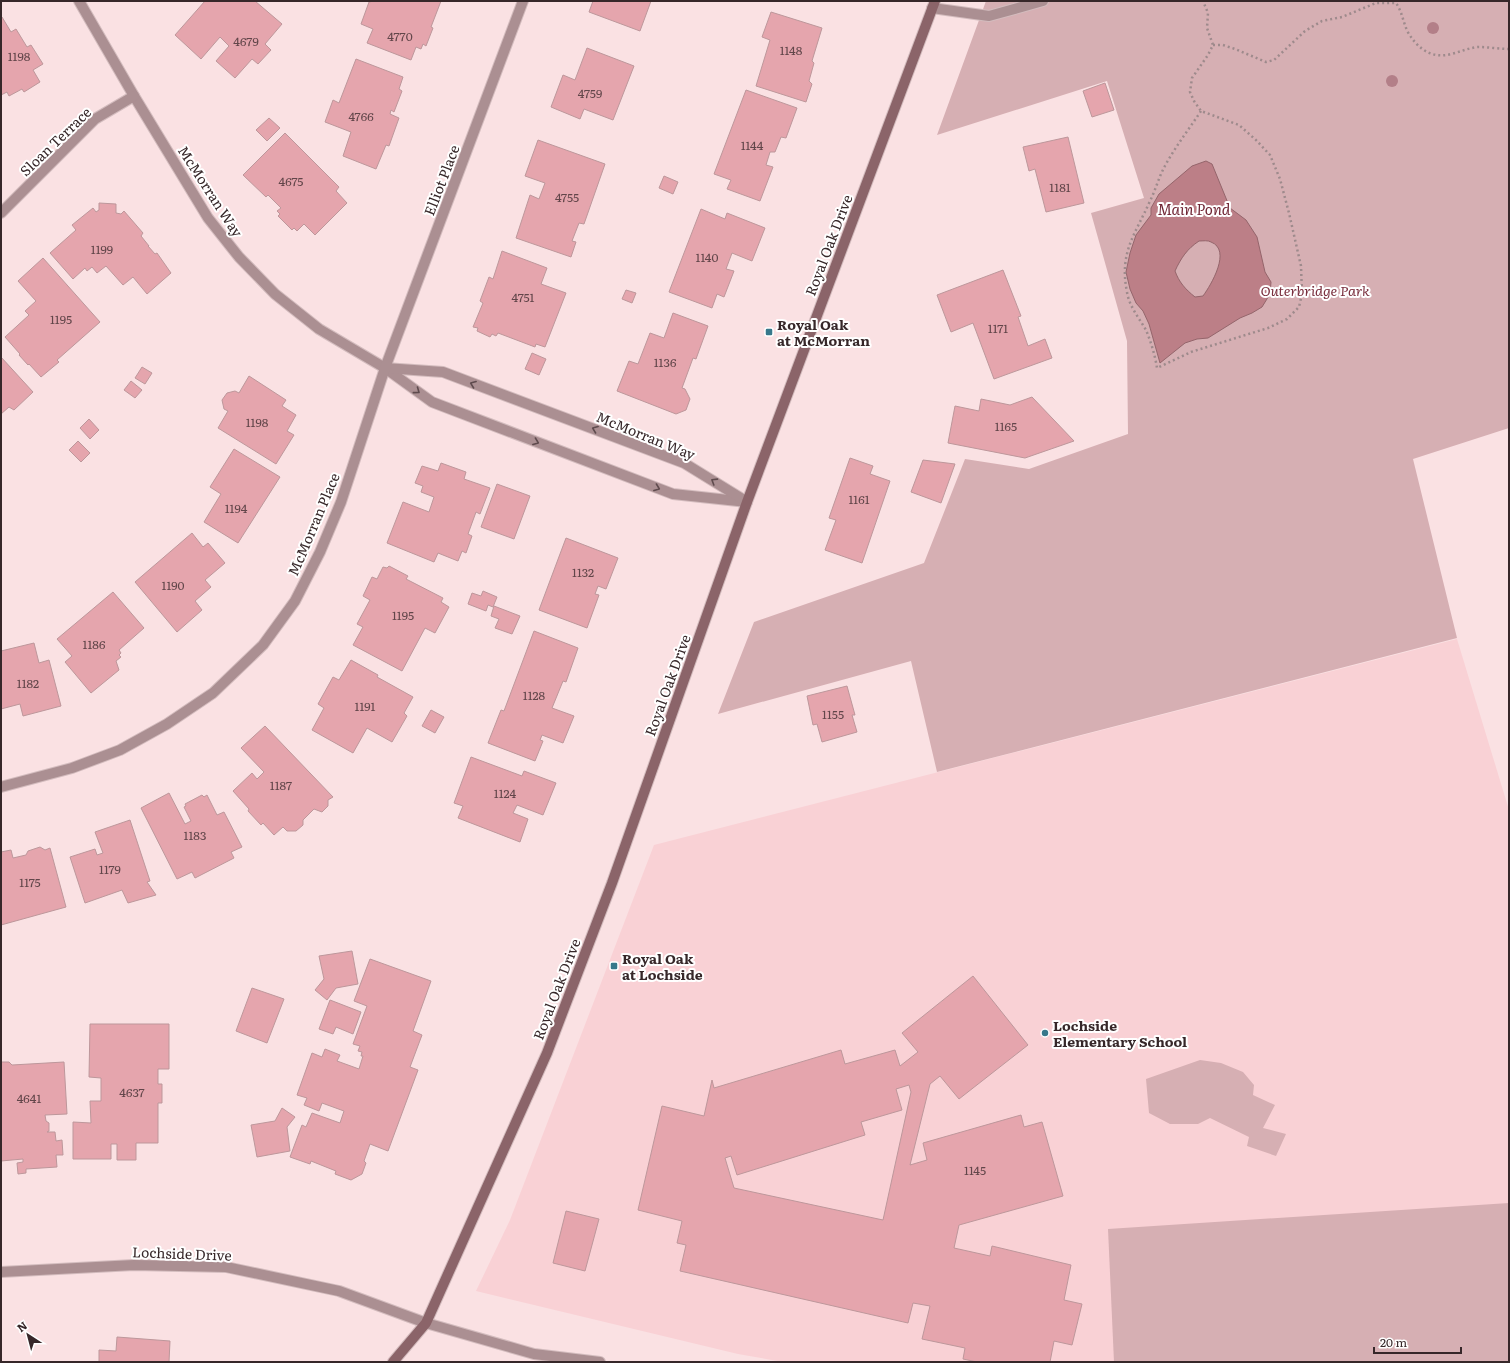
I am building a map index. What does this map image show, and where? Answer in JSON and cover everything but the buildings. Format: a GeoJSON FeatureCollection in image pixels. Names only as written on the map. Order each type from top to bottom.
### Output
{"type":"FeatureCollection","features":[{"type":"Feature","properties":{"kind":"main road","name":"Royal Oak Drive"},"geometry":{"type":"LineString","coordinates":[[393,1362],[426,1323],[549,1046],[612,883],[747,502],[934,4]]}},
{"type":"Feature","properties":{"kind":"street","name":"McMorran Way"},"geometry":{"type":"LineString","coordinates":[[79,1],[134,96],[208,218],[239,258],[275,294],[320,329],[385,368],[432,402],[673,494],[747,502]]}},
{"type":"Feature","properties":{"kind":"street","name":"Elliot Place"},"geometry":{"type":"LineString","coordinates":[[385,368],[523,1]]}},
{"type":"Feature","properties":{"kind":"street"},"geometry":{"type":"LineString","coordinates":[[934,4],[988,16],[1043,1]]}},
{"type":"Feature","properties":{"kind":"street","name":"Sloan Terrace"},"geometry":{"type":"LineString","coordinates":[[1,213],[96,119],[134,96]]}},
{"type":"Feature","properties":{"kind":"street","name":"McMorran Way"},"geometry":{"type":"LineString","coordinates":[[385,368],[443,372],[684,463],[747,502]]}},
{"type":"Feature","properties":{"kind":"street","name":"McMorran Place"},"geometry":{"type":"LineString","coordinates":[[1,787],[72,768],[120,750],[168,724],[213,693],[263,645],[295,601],[320,552],[341,502],[385,368]]}},
{"type":"Feature","properties":{"kind":"street","name":"Lochside Drive"},"geometry":{"type":"LineString","coordinates":[[1,1272],[134,1265],[226,1267],[339,1291],[426,1323],[534,1354],[600,1362]]}},
{"type":"Feature","properties":{"kind":"path"},"geometry":{"type":"LineString","coordinates":[[1201,111],[1165,165],[1151,200],[1135,231],[1129,247],[1124,270],[1127,294],[1130,304],[1146,331],[1155,355],[1157,368],[1207,346],[1268,328],[1286,319],[1298,307],[1302,294],[1301,266],[1280,180],[1270,155],[1239,125],[1201,111],[1190,92],[1192,78],[1213,45],[1207,28],[1208,13],[1203,1]]}},
{"type":"Feature","properties":{"kind":"path"},"geometry":{"type":"LineString","coordinates":[[1213,45],[1223,45],[1236,48],[1266,62],[1274,60],[1305,31],[1322,21],[1342,17],[1376,3],[1396,2],[1401,10],[1409,34],[1421,48],[1434,56],[1479,47],[1509,49]]}},
{"type":"Feature","properties":{"kind":"shaded area","name":"Lochside Elementary School"},"geometry":{"type":"Polygon","coordinates":[[[1457,639],[1509,810],[1509,1362],[783,1362],[738,1354],[476,1291],[510,1220],[654,845],[1457,639]]]}},
{"type":"Feature","properties":{"kind":"green space","name":"Outerbridge Park"},"geometry":{"type":"Polygon","coordinates":[[[986,1],[1509,1],[1509,428],[1413,459],[1457,638],[937,772],[911,661],[718,714],[754,622],[924,563],[965,459],[1029,469],[1128,434],[1127,341],[1091,213],[1144,198],[1107,81],[937,135],[986,1]]]}},
{"type":"Feature","properties":{"kind":"green space"},"geometry":{"type":"Polygon","coordinates":[[[1200,1060],[1221,1063],[1243,1072],[1254,1085],[1253,1095],[1275,1105],[1263,1128],[1286,1134],[1276,1156],[1247,1146],[1249,1137],[1210,1118],[1198,1124],[1170,1124],[1149,1113],[1146,1079],[1200,1060]]]}},
{"type":"Feature","properties":{"kind":"green space"},"geometry":{"type":"Polygon","coordinates":[[[1509,1203],[1509,1362],[1114,1362],[1108,1229],[1509,1203]]]}},
{"type":"Feature","properties":{"kind":"water","name":"Main Pond"},"geometry":{"type":"Polygon","coordinates":[[[1206,161],[1212,164],[1230,208],[1246,220],[1257,237],[1265,272],[1271,282],[1270,294],[1262,307],[1240,318],[1208,338],[1197,339],[1185,343],[1160,363],[1149,324],[1143,311],[1136,303],[1130,289],[1126,272],[1136,235],[1151,215],[1151,208],[1159,194],[1192,166],[1206,161]],[[1199,241],[1182,258],[1175,271],[1178,279],[1195,297],[1203,296],[1207,291],[1215,276],[1220,260],[1220,252],[1217,246],[1210,241],[1199,241]]]}},
{"type":"Feature","properties":{"kind":"place","name":"Royal Oak at McMorran"},"geometry":{"type":"Point","coordinates":[769,332]}},
{"type":"Feature","properties":{"kind":"place","name":"Royal Oak at Lochside"},"geometry":{"type":"Point","coordinates":[614,966]}},
{"type":"Feature","properties":{"kind":"place","name":"Lochside Elementary School"},"geometry":{"type":"Point","coordinates":[1045,1033]}}]}
